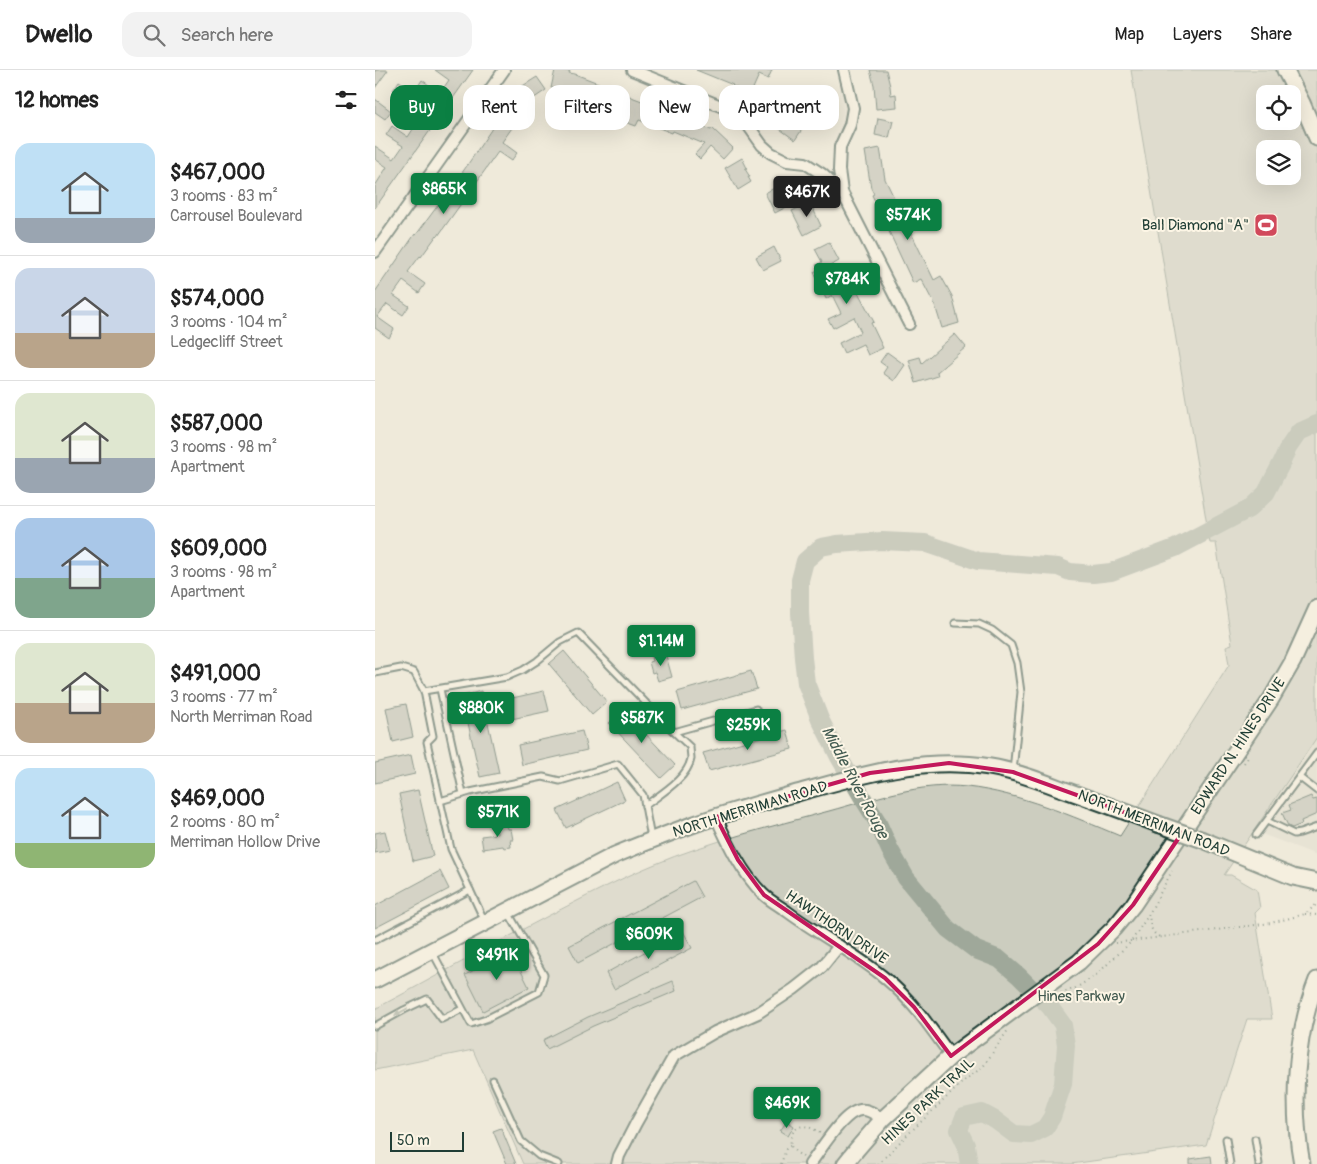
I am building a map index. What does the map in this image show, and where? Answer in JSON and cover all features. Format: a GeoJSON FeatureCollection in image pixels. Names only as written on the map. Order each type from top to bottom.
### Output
{"type":"FeatureCollection","features":[{"type":"Feature","properties":{"kind":"main road"},"geometry":{"type":"LineString","coordinates":[[1285,70],[1317,138]]}},
{"type":"Feature","properties":{"kind":"main road","name":"EDWARD N. HINES DRIVE"},"geometry":{"type":"LineString","coordinates":[[845,1164],[883,1119],[951,1056],[1007,1022],[1039,991],[1079,962],[1133,905],[1271,699],[1293,661],[1317,608]]}},
{"type":"Feature","properties":{"kind":"main road","name":"NORTH MERRIMAN ROAD"},"geometry":{"type":"LineString","coordinates":[[375,980],[615,855],[651,840],[690,825],[870,773],[932,763],[992,767],[1013,772],[1203,840],[1293,877],[1317,882]]}},
{"type":"Feature","properties":{"kind":"main road"},"geometry":{"type":"LineString","coordinates":[[1302,1164],[1296,1112],[1298,1059],[1309,1006],[1317,980]]}},
{"type":"Feature","properties":{"kind":"street"},"geometry":{"type":"LineString","coordinates":[[375,252],[504,70]]}},
{"type":"Feature","properties":{"kind":"street"},"geometry":{"type":"LineString","coordinates":[[632,70],[723,106],[736,113],[750,127],[762,145],[771,153],[787,161],[805,163],[822,174],[842,192]]}},
{"type":"Feature","properties":{"kind":"street"},"geometry":{"type":"LineString","coordinates":[[844,70],[853,108],[850,125],[840,147],[839,170],[842,192],[909,324]]}},
{"type":"Feature","properties":{"kind":"street","name":"HAWTHORN DRIVE"},"geometry":{"type":"LineString","coordinates":[[717,817],[727,841],[738,860],[764,895],[885,978],[914,1006],[951,1056]]}},
{"type":"Feature","properties":{"kind":"street"},"geometry":{"type":"LineString","coordinates":[[617,1164],[619,1156],[636,1123],[674,1056],[715,1032],[757,1013],[822,967],[839,946]]}},
{"type":"Feature","properties":{"kind":"street"},"geometry":{"type":"LineString","coordinates":[[807,1161],[843,1120],[856,1111],[865,1110],[883,1119]]}},
{"type":"Feature","properties":{"kind":"lane"},"geometry":{"type":"LineString","coordinates":[[955,623],[979,624],[992,630],[1011,645],[1017,663],[1021,692],[1013,772]]}},
{"type":"Feature","properties":{"kind":"lane"},"geometry":{"type":"LineString","coordinates":[[424,692],[507,677],[523,670],[560,642],[578,633],[690,747],[691,759],[685,772],[678,780],[645,806]]}},
{"type":"Feature","properties":{"kind":"lane"},"geometry":{"type":"LineString","coordinates":[[375,674],[401,668],[414,672],[424,692],[433,736],[427,742],[451,849],[485,922]]}},
{"type":"Feature","properties":{"kind":"lane"},"geometry":{"type":"LineString","coordinates":[[439,689],[463,794]]}},
{"type":"Feature","properties":{"kind":"lane"},"geometry":{"type":"LineString","coordinates":[[674,732],[756,709]]}},
{"type":"Feature","properties":{"kind":"lane"},"geometry":{"type":"LineString","coordinates":[[1256,835],[1317,753]]}},
{"type":"Feature","properties":{"kind":"lane"},"geometry":{"type":"LineString","coordinates":[[440,801],[463,794],[543,777],[560,781],[617,764],[643,795],[651,840]]}},
{"type":"Feature","properties":{"kind":"lane"},"geometry":{"type":"LineString","coordinates":[[1299,778],[1317,791]]}},
{"type":"Feature","properties":{"kind":"lane"},"geometry":{"type":"LineString","coordinates":[[1267,821],[1294,834],[1317,827]]}},
{"type":"Feature","properties":{"kind":"lane"},"geometry":{"type":"LineString","coordinates":[[375,940],[470,890]]}},
{"type":"Feature","properties":{"kind":"lane"},"geometry":{"type":"LineString","coordinates":[[431,950],[471,1024],[486,1019],[539,992],[544,975],[507,910]]}},
{"type":"Feature","properties":{"kind":"lane"},"geometry":{"type":"LineString","coordinates":[[375,1026],[427,1000],[442,1020],[462,1009]]}},
{"type":"Feature","properties":{"kind":"lane"},"geometry":{"type":"LineString","coordinates":[[493,1080],[521,1141],[539,1156],[559,1164]]}},
{"type":"Feature","properties":{"kind":"lane"},"geometry":{"type":"LineString","coordinates":[[1226,1139],[1229,1164]]}},
{"type":"Feature","properties":{"kind":"lane"},"geometry":{"type":"LineString","coordinates":[[1255,1139],[1259,1164]]}},
{"type":"Feature","properties":{"kind":"path"},"geometry":{"type":"LineString","coordinates":[[1305,914],[1317,904]]}},
{"type":"Feature","properties":{"kind":"path"},"geometry":{"type":"LineString","coordinates":[[1149,914],[1152,930],[1156,936],[1162,938]]}},
{"type":"Feature","properties":{"kind":"path"},"geometry":{"type":"LineString","coordinates":[[1098,944],[1131,942],[1271,923],[1305,914],[1317,916]]}},
{"type":"Feature","properties":{"kind":"path","name":"HINES PARK TRAIL"},"geometry":{"type":"LineString","coordinates":[[878,1164],[966,1079],[983,1067],[1007,1022]]}},
{"type":"Feature","properties":{"kind":"path"},"geometry":{"type":"LineString","coordinates":[[807,1161],[791,1146],[790,1139],[793,1132],[798,1127],[807,1126],[820,1133]]}},
{"type":"Feature","properties":{"kind":"path"},"geometry":{"type":"LineString","coordinates":[[781,1164],[787,1149],[791,1146]]}},
{"type":"Feature","properties":{"kind":"highlighted area"},"geometry":{"type":"Polygon","coordinates":[[[949,763],[1013,772],[1182,833],[1133,905],[1098,944],[951,1056],[914,1007],[885,978],[764,895],[738,860],[716,817],[870,773],[949,763]]]}},
{"type":"Feature","properties":{"kind":"shaded area"},"geometry":{"type":"Polygon","coordinates":[[[1317,737],[1317,855],[1254,831],[1317,737]]]}},
{"type":"Feature","properties":{"kind":"green space","name":"Hines Parkway"},"geometry":{"type":"Polygon","coordinates":[[[1131,70],[1317,70],[1317,737],[1224,875],[1231,875],[1257,890],[1260,908],[1255,913],[1272,1019],[1247,1019],[1206,1145],[1071,1164],[523,1164],[473,1050],[375,1070],[375,1009],[526,927],[613,883],[675,856],[718,842],[880,797],[915,789],[950,786],[1006,794],[1064,813],[1120,836],[1229,665],[1226,646],[1232,644],[1216,543],[1210,543],[1131,70]]]}},
{"type":"Feature","properties":{"kind":"building"},"geometry":{"type":"Polygon","coordinates":[[[375,70],[388,70],[375,88],[375,70]]]}},
{"type":"Feature","properties":{"kind":"building"},"geometry":{"type":"Polygon","coordinates":[[[435,70],[473,70],[453,98],[453,85],[446,85],[449,80],[435,70]]]}},
{"type":"Feature","properties":{"kind":"building"},"geometry":{"type":"Polygon","coordinates":[[[555,70],[570,71],[569,73],[603,85],[552,85],[555,70]]]}},
{"type":"Feature","properties":{"kind":"building"},"geometry":{"type":"Polygon","coordinates":[[[696,70],[772,70],[768,79],[759,75],[755,85],[733,85],[696,70]]]}},
{"type":"Feature","properties":{"kind":"building"},"geometry":{"type":"Polygon","coordinates":[[[870,70],[886,70],[891,95],[896,94],[897,107],[876,109],[874,85],[870,70]]]}},
{"type":"Feature","properties":{"kind":"building"},"geometry":{"type":"Polygon","coordinates":[[[537,77],[545,91],[535,98],[535,85],[524,85],[537,77]]]}},
{"type":"Feature","properties":{"kind":"building"},"geometry":{"type":"Polygon","coordinates":[[[422,80],[429,85],[419,85],[422,80]]]}},
{"type":"Feature","properties":{"kind":"building"},"geometry":{"type":"Polygon","coordinates":[[[399,81],[405,85],[396,85],[399,81]]]}},
{"type":"Feature","properties":{"kind":"building"},"geometry":{"type":"Polygon","coordinates":[[[630,96],[640,100],[640,120],[636,126],[630,124],[630,96]]]}},
{"type":"Feature","properties":{"kind":"building"},"geometry":{"type":"Polygon","coordinates":[[[375,99],[390,110],[385,119],[375,112],[375,99]]]}},
{"type":"Feature","properties":{"kind":"building"},"geometry":{"type":"Polygon","coordinates":[[[878,118],[893,121],[889,138],[875,135],[878,118]]]}},
{"type":"Feature","properties":{"kind":"building"},"geometry":{"type":"Polygon","coordinates":[[[712,128],[733,148],[723,159],[710,147],[700,159],[695,154],[704,144],[673,131],[672,133],[664,130],[711,130],[712,128]]]}},
{"type":"Feature","properties":{"kind":"building"},"geometry":{"type":"Polygon","coordinates":[[[390,129],[398,130],[408,137],[412,130],[430,130],[375,208],[375,186],[387,167],[375,159],[375,146],[394,159],[403,146],[386,135],[390,129]]]}},
{"type":"Feature","properties":{"kind":"building"},"geometry":{"type":"Polygon","coordinates":[[[491,130],[510,130],[502,142],[517,153],[511,161],[498,152],[438,236],[408,272],[425,284],[419,293],[403,281],[393,295],[409,306],[403,315],[387,304],[377,317],[394,329],[389,338],[375,328],[375,292],[415,234],[464,170],[491,130]]]}},
{"type":"Feature","properties":{"kind":"building"},"geometry":{"type":"Polygon","coordinates":[[[781,130],[802,130],[795,140],[781,130]]]}},
{"type":"Feature","properties":{"kind":"building"},"geometry":{"type":"Polygon","coordinates":[[[880,148],[885,179],[934,280],[941,276],[952,296],[959,323],[942,328],[933,299],[921,279],[913,283],[872,195],[874,194],[871,188],[865,151],[880,148]]]}},
{"type":"Feature","properties":{"kind":"building"},"geometry":{"type":"Polygon","coordinates":[[[742,158],[751,182],[738,190],[725,168],[742,158]]]}},
{"type":"Feature","properties":{"kind":"building"},"geometry":{"type":"Polygon","coordinates":[[[782,184],[792,204],[775,213],[765,193],[782,184]]]}},
{"type":"Feature","properties":{"kind":"building"},"geometry":{"type":"Polygon","coordinates":[[[810,202],[821,226],[804,235],[792,211],[810,202]]]}},
{"type":"Feature","properties":{"kind":"building"},"geometry":{"type":"Polygon","coordinates":[[[829,242],[839,261],[826,268],[837,289],[852,281],[874,322],[871,323],[883,348],[868,355],[863,344],[844,353],[839,343],[861,332],[854,317],[833,328],[828,319],[841,313],[832,295],[826,299],[814,272],[819,269],[816,265],[822,262],[815,249],[829,242]]]}},
{"type":"Feature","properties":{"kind":"building"},"geometry":{"type":"Polygon","coordinates":[[[774,247],[781,261],[763,270],[756,257],[774,247]]]}},
{"type":"Feature","properties":{"kind":"building"},"geometry":{"type":"Polygon","coordinates":[[[955,334],[966,347],[937,372],[938,376],[916,383],[909,360],[920,357],[922,363],[955,334]]]}},
{"type":"Feature","properties":{"kind":"building"},"geometry":{"type":"Polygon","coordinates":[[[887,352],[905,365],[894,381],[883,373],[887,367],[880,362],[887,352]]]}},
{"type":"Feature","properties":{"kind":"building"},"geometry":{"type":"Polygon","coordinates":[[[564,651],[607,702],[592,715],[549,664],[564,651]]]}},
{"type":"Feature","properties":{"kind":"building"},"geometry":{"type":"Polygon","coordinates":[[[665,652],[672,677],[658,681],[655,672],[652,673],[649,662],[652,661],[651,656],[665,652]]]}},
{"type":"Feature","properties":{"kind":"building"},"geometry":{"type":"Polygon","coordinates":[[[751,671],[757,689],[682,710],[677,692],[751,671]]]}},
{"type":"Feature","properties":{"kind":"building"},"geometry":{"type":"Polygon","coordinates":[[[481,691],[499,773],[480,777],[462,696],[481,691]]]}},
{"type":"Feature","properties":{"kind":"building"},"geometry":{"type":"Polygon","coordinates":[[[544,691],[549,711],[507,720],[503,700],[544,691]]]}},
{"type":"Feature","properties":{"kind":"building"},"geometry":{"type":"Polygon","coordinates":[[[406,704],[413,737],[393,742],[386,708],[406,704]]]}},
{"type":"Feature","properties":{"kind":"building"},"geometry":{"type":"Polygon","coordinates":[[[623,710],[675,765],[661,778],[609,723],[623,710]]]}},
{"type":"Feature","properties":{"kind":"building"},"geometry":{"type":"Polygon","coordinates":[[[787,730],[792,749],[709,771],[703,753],[787,730]]]}},
{"type":"Feature","properties":{"kind":"building"},"geometry":{"type":"Polygon","coordinates":[[[582,731],[587,750],[522,765],[518,745],[582,731]]]}},
{"type":"Feature","properties":{"kind":"building"},"geometry":{"type":"Polygon","coordinates":[[[411,755],[415,774],[375,783],[375,763],[411,755]]]}},
{"type":"Feature","properties":{"kind":"building"},"geometry":{"type":"Polygon","coordinates":[[[617,782],[625,800],[566,828],[557,810],[617,782]]]}},
{"type":"Feature","properties":{"kind":"building"},"geometry":{"type":"Polygon","coordinates":[[[418,790],[433,856],[413,861],[399,794],[418,790]]]}},
{"type":"Feature","properties":{"kind":"building"},"geometry":{"type":"Polygon","coordinates":[[[1311,796],[1313,800],[1317,799],[1317,814],[1301,821],[1302,824],[1292,828],[1288,826],[1282,813],[1291,810],[1289,805],[1311,796]]]}},
{"type":"Feature","properties":{"kind":"building"},"geometry":{"type":"Polygon","coordinates":[[[507,824],[508,829],[511,829],[513,840],[510,840],[511,847],[504,848],[503,846],[483,849],[481,836],[497,834],[496,826],[507,824]]]}},
{"type":"Feature","properties":{"kind":"building"},"geometry":{"type":"Polygon","coordinates":[[[385,831],[390,850],[375,853],[375,833],[385,831]]]}},
{"type":"Feature","properties":{"kind":"building"},"geometry":{"type":"Polygon","coordinates":[[[440,871],[449,889],[375,928],[375,906],[440,871]]]}},
{"type":"Feature","properties":{"kind":"building"},"geometry":{"type":"Polygon","coordinates":[[[693,881],[702,897],[578,963],[569,946],[693,881]]]}},
{"type":"Feature","properties":{"kind":"building"},"geometry":{"type":"Polygon","coordinates":[[[683,931],[692,948],[614,989],[606,973],[683,931]]]}},
{"type":"Feature","properties":{"kind":"building"},"geometry":{"type":"Polygon","coordinates":[[[511,951],[529,987],[483,1011],[465,975],[511,951]]]}},
{"type":"Feature","properties":{"kind":"building"},"geometry":{"type":"Polygon","coordinates":[[[673,981],[676,991],[593,1026],[547,1049],[543,1040],[588,1017],[673,981]]]}},
{"type":"Feature","properties":{"kind":"building"},"geometry":{"type":"Polygon","coordinates":[[[787,1121],[794,1126],[788,1136],[780,1131],[787,1121]]]}},
{"type":"Feature","properties":{"kind":"building"},"geometry":{"type":"Polygon","coordinates":[[[501,1128],[516,1164],[507,1164],[493,1131],[501,1128]]]}},
{"type":"Feature","properties":{"kind":"building"},"geometry":{"type":"Polygon","coordinates":[[[1211,1156],[1212,1164],[1190,1164],[1190,1159],[1211,1156]]]}},
{"type":"Feature","properties":{"kind":"waterway","name":"Middle River Rouge"},"geometry":{"type":"LineString","coordinates":[[969,1164],[966,1145],[959,1130],[964,1117],[982,1113],[1014,1134],[1031,1135],[1045,1128],[1052,1117],[1063,1084],[1066,1045],[1063,1025],[1050,1007],[999,959],[976,950],[948,929],[906,878],[890,850],[877,821],[839,757],[820,719],[806,683],[800,613],[800,580],[805,561],[821,547],[882,541],[925,543],[978,561],[1058,567],[1070,572],[1093,574],[1111,572],[1175,548],[1249,509],[1266,493],[1288,448],[1299,432],[1317,424]]}},
{"type":"Feature","properties":{"kind":"place","name":"Ball Diamond \"A\""},"geometry":{"type":"Point","coordinates":[1266,225]}}]}
